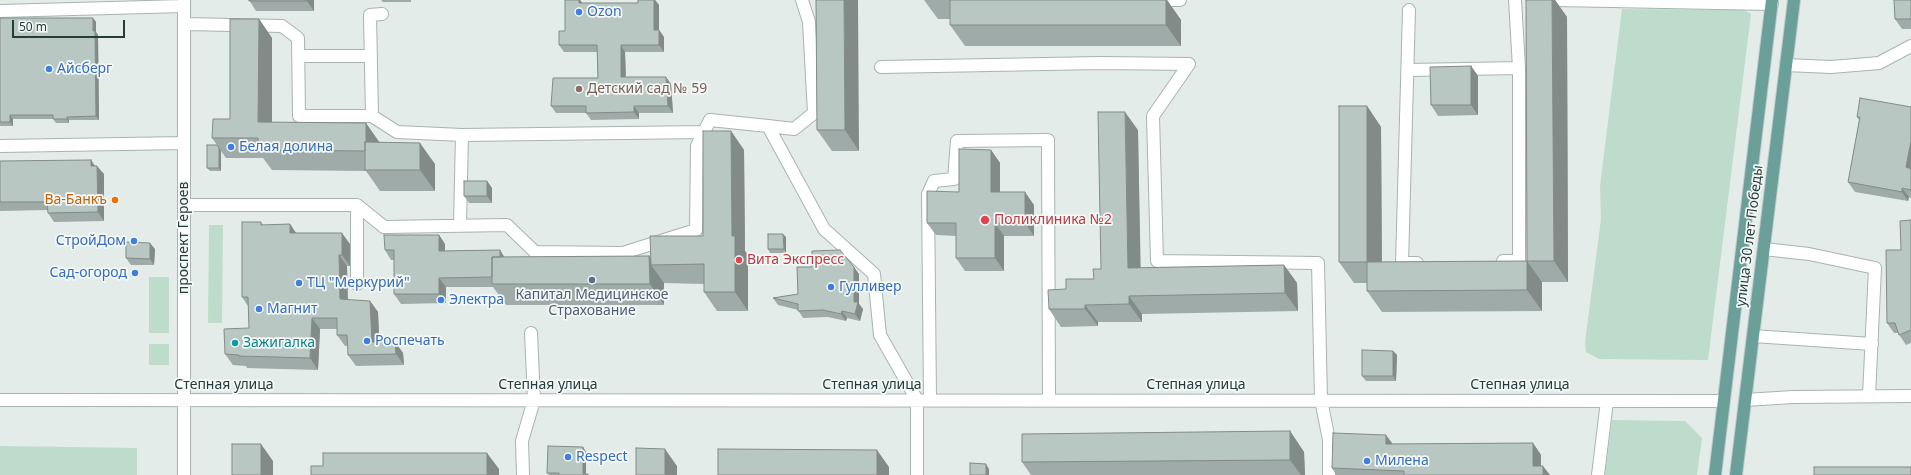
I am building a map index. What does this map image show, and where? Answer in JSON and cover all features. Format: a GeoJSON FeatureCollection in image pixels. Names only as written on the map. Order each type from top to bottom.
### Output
{"type":"FeatureCollection","features":[{"type":"Feature","properties":{"kind":"main road","name":"улица 30 лет Победы"},"geometry":{"type":"LineString","coordinates":[[1736,475],[1794,0]]}},
{"type":"Feature","properties":{"kind":"main road"},"geometry":{"type":"LineString","coordinates":[[1715,475],[1772,2]]}},
{"type":"Feature","properties":{"kind":"main road","name":"Степная улица"},"geometry":{"type":"LineString","coordinates":[[1723,400],[1745,400]]}},
{"type":"Feature","properties":{"kind":"street"},"geometry":{"type":"LineString","coordinates":[[184,205],[357,205],[384,227],[506,225],[535,252],[624,254],[696,230],[697,146],[710,120],[794,129],[814,113],[809,22],[802,0]]}},
{"type":"Feature","properties":{"kind":"street"},"geometry":{"type":"LineString","coordinates":[[1141,0],[1180,0]]}},
{"type":"Feature","properties":{"kind":"street"},"geometry":{"type":"LineString","coordinates":[[1488,262],[1519,261],[1519,68],[1515,0]]}},
{"type":"Feature","properties":{"kind":"street"},"geometry":{"type":"LineString","coordinates":[[1557,0],[1772,2]]}},
{"type":"Feature","properties":{"kind":"street"},"geometry":{"type":"LineString","coordinates":[[0,11],[184,3]]}},
{"type":"Feature","properties":{"kind":"street","name":"проспект Героев"},"geometry":{"type":"LineString","coordinates":[[184,3],[184,475]]}},
{"type":"Feature","properties":{"kind":"street"},"geometry":{"type":"LineString","coordinates":[[1409,10],[1402,263],[1426,262]]}},
{"type":"Feature","properties":{"kind":"street"},"geometry":{"type":"LineString","coordinates":[[372,116],[370,15],[382,14]]}},
{"type":"Feature","properties":{"kind":"street"},"geometry":{"type":"LineString","coordinates":[[184,24],[282,26],[298,38],[299,116],[372,116],[397,132],[462,135],[704,132]]}},
{"type":"Feature","properties":{"kind":"street"},"geometry":{"type":"LineString","coordinates":[[1786,65],[1831,67],[1879,63],[1911,46]]}},
{"type":"Feature","properties":{"kind":"street"},"geometry":{"type":"LineString","coordinates":[[298,56],[371,56]]}},
{"type":"Feature","properties":{"kind":"street"},"geometry":{"type":"LineString","coordinates":[[881,68],[1100,63],[1189,64],[1154,116],[1158,261],[1318,262],[1321,400],[1329,440],[1329,475]]}},
{"type":"Feature","properties":{"kind":"street"},"geometry":{"type":"LineString","coordinates":[[1408,70],[1519,68]]}},
{"type":"Feature","properties":{"kind":"street"},"geometry":{"type":"LineString","coordinates":[[768,126],[824,229],[874,274],[880,335],[917,400],[917,475]]}},
{"type":"Feature","properties":{"kind":"street"},"geometry":{"type":"LineString","coordinates":[[460,226],[462,135]]}},
{"type":"Feature","properties":{"kind":"street"},"geometry":{"type":"LineString","coordinates":[[930,400],[928,194],[931,187],[934,181],[954,179],[957,141],[1048,140],[1049,400]]}},
{"type":"Feature","properties":{"kind":"street"},"geometry":{"type":"LineString","coordinates":[[0,146],[184,143]]}},
{"type":"Feature","properties":{"kind":"street"},"geometry":{"type":"LineString","coordinates":[[357,205],[357,284]]}},
{"type":"Feature","properties":{"kind":"street"},"geometry":{"type":"LineString","coordinates":[[1764,249],[1809,254],[1875,268],[1869,396]]}},
{"type":"Feature","properties":{"kind":"street"},"geometry":{"type":"LineString","coordinates":[[523,475],[522,441],[534,400],[531,333]]}},
{"type":"Feature","properties":{"kind":"street"},"geometry":{"type":"LineString","coordinates":[[1753,336],[1872,344]]}},
{"type":"Feature","properties":{"kind":"street"},"geometry":{"type":"LineString","coordinates":[[1745,400],[1911,396]]}},
{"type":"Feature","properties":{"kind":"street","name":"Степная улица"},"geometry":{"type":"LineString","coordinates":[[0,400],[1723,400]]}},
{"type":"Feature","properties":{"kind":"street"},"geometry":{"type":"LineString","coordinates":[[1598,475],[1607,400]]}},
{"type":"Feature","properties":{"kind":"green space"},"geometry":{"type":"Polygon","coordinates":[[[1622,9],[1744,10],[1751,14],[1708,360],[1599,359],[1586,352],[1585,342],[1601,219],[1600,186],[1622,9]]]}},
{"type":"Feature","properties":{"kind":"green space"},"geometry":{"type":"Polygon","coordinates":[[[209,225],[223,225],[222,323],[208,323],[209,225]]]}},
{"type":"Feature","properties":{"kind":"green space"},"geometry":{"type":"Polygon","coordinates":[[[149,277],[169,277],[169,333],[149,333],[149,277]]]}},
{"type":"Feature","properties":{"kind":"green space"},"geometry":{"type":"Polygon","coordinates":[[[149,344],[169,344],[169,365],[149,365],[149,344]]]}},
{"type":"Feature","properties":{"kind":"green space"},"geometry":{"type":"Polygon","coordinates":[[[1612,420],[1685,421],[1702,438],[1697,475],[1605,475],[1612,420]]]}},
{"type":"Feature","properties":{"kind":"green space"},"geometry":{"type":"Polygon","coordinates":[[[0,446],[137,448],[137,475],[0,475],[0,446]]]}},
{"type":"Feature","properties":{"kind":"building"},"geometry":{"type":"Polygon","coordinates":[[[307,0],[307,1],[249,1],[307,0]]]}},
{"type":"Feature","properties":{"kind":"building"},"geometry":{"type":"Polygon","coordinates":[[[565,0],[579,0],[579,3],[638,3],[638,0],[654,0],[654,30],[659,30],[659,45],[621,45],[621,77],[666,77],[668,106],[634,106],[634,112],[586,113],[586,106],[551,106],[553,78],[598,78],[597,45],[559,45],[559,31],[565,31],[565,0]]]}},
{"type":"Feature","properties":{"kind":"building"},"geometry":{"type":"Polygon","coordinates":[[[816,0],[844,0],[845,130],[817,130],[816,0]]]}},
{"type":"Feature","properties":{"kind":"building"},"geometry":{"type":"Polygon","coordinates":[[[950,0],[1166,0],[1166,25],[950,25],[950,0]]]}},
{"type":"Feature","properties":{"kind":"building"},"geometry":{"type":"Polygon","coordinates":[[[1526,0],[1552,0],[1554,261],[1527,261],[1526,0]]]}},
{"type":"Feature","properties":{"kind":"building"},"geometry":{"type":"Polygon","coordinates":[[[1894,0],[1911,0],[1911,19],[1895,19],[1894,0]]]}},
{"type":"Feature","properties":{"kind":"building","name":"Айсберг"},"geometry":{"type":"Polygon","coordinates":[[[0,18],[93,18],[93,31],[95,31],[96,116],[53,119],[53,115],[10,115],[10,122],[0,122],[0,18]]]}},
{"type":"Feature","properties":{"kind":"building"},"geometry":{"type":"Polygon","coordinates":[[[230,19],[259,19],[258,122],[366,123],[365,151],[258,150],[258,138],[212,138],[213,119],[230,119],[230,19]]]}},
{"type":"Feature","properties":{"kind":"building"},"geometry":{"type":"Polygon","coordinates":[[[1471,66],[1471,105],[1431,105],[1430,67],[1471,66]]]}},
{"type":"Feature","properties":{"kind":"building"},"geometry":{"type":"Polygon","coordinates":[[[1860,98],[1911,107],[1911,141],[1906,167],[1911,169],[1911,190],[1902,188],[1902,192],[1848,182],[1860,117],[1857,117],[1860,98]]]}},
{"type":"Feature","properties":{"kind":"building"},"geometry":{"type":"Polygon","coordinates":[[[1339,106],[1367,106],[1367,262],[1339,262],[1339,106]]]}},
{"type":"Feature","properties":{"kind":"building"},"geometry":{"type":"Polygon","coordinates":[[[1098,112],[1125,112],[1128,268],[1284,265],[1285,293],[1129,296],[1129,304],[1085,305],[1085,309],[1049,309],[1048,290],[1066,289],[1066,279],[1094,279],[1093,269],[1101,269],[1098,112]]]}},
{"type":"Feature","properties":{"kind":"building"},"geometry":{"type":"Polygon","coordinates":[[[703,131],[731,131],[732,236],[735,236],[735,292],[704,292],[704,264],[651,265],[650,236],[703,236],[703,131]]]}},
{"type":"Feature","properties":{"kind":"building"},"geometry":{"type":"Polygon","coordinates":[[[365,142],[420,143],[420,170],[365,170],[365,142]]]}},
{"type":"Feature","properties":{"kind":"building"},"geometry":{"type":"Polygon","coordinates":[[[207,145],[217,145],[219,148],[219,168],[207,168],[207,145]]]}},
{"type":"Feature","properties":{"kind":"building","name":"Поликлиника №2"},"geometry":{"type":"Polygon","coordinates":[[[959,149],[991,150],[991,192],[1025,192],[1025,223],[995,223],[995,258],[956,258],[956,223],[927,223],[927,191],[959,192],[959,149]]]}},
{"type":"Feature","properties":{"kind":"building"},"geometry":{"type":"Polygon","coordinates":[[[91,160],[91,166],[97,166],[98,212],[48,213],[47,202],[0,202],[0,161],[91,160]]]}},
{"type":"Feature","properties":{"kind":"building"},"geometry":{"type":"Polygon","coordinates":[[[464,181],[487,181],[487,196],[464,196],[464,181]]]}},
{"type":"Feature","properties":{"kind":"building"},"geometry":{"type":"Polygon","coordinates":[[[1911,220],[1911,330],[1899,335],[1895,323],[1887,323],[1886,250],[1901,250],[1900,221],[1911,220]]]}},
{"type":"Feature","properties":{"kind":"building"},"geometry":{"type":"Polygon","coordinates":[[[242,222],[261,222],[261,225],[290,224],[290,233],[342,233],[342,255],[339,255],[340,299],[370,301],[372,342],[395,342],[396,354],[348,355],[347,335],[337,335],[337,318],[312,318],[310,358],[239,356],[225,354],[224,329],[249,328],[248,297],[242,297],[242,222]]]}},
{"type":"Feature","properties":{"kind":"building"},"geometry":{"type":"Polygon","coordinates":[[[768,234],[783,234],[784,249],[768,249],[768,234]]]}},
{"type":"Feature","properties":{"kind":"building"},"geometry":{"type":"Polygon","coordinates":[[[384,235],[439,235],[439,251],[500,250],[500,257],[492,257],[492,277],[439,278],[439,294],[394,294],[394,250],[385,250],[384,235]]]}},
{"type":"Feature","properties":{"kind":"building"},"geometry":{"type":"Polygon","coordinates":[[[126,242],[150,243],[150,259],[126,258],[126,242]]]}},
{"type":"Feature","properties":{"kind":"building","name":"Гулливер"},"geometry":{"type":"Polygon","coordinates":[[[840,250],[854,267],[854,302],[858,302],[855,314],[842,311],[841,314],[823,310],[798,311],[798,304],[773,298],[798,294],[797,267],[812,267],[812,251],[840,250]]]}},
{"type":"Feature","properties":{"kind":"building"},"geometry":{"type":"Polygon","coordinates":[[[649,256],[650,284],[492,284],[492,257],[649,256]]]}},
{"type":"Feature","properties":{"kind":"building"},"geometry":{"type":"Polygon","coordinates":[[[1527,261],[1527,290],[1367,291],[1367,262],[1527,261]]]}},
{"type":"Feature","properties":{"kind":"building"},"geometry":{"type":"Polygon","coordinates":[[[1362,350],[1393,351],[1393,376],[1362,376],[1362,350]]]}},
{"type":"Feature","properties":{"kind":"building"},"geometry":{"type":"Polygon","coordinates":[[[1290,431],[1290,460],[1022,462],[1022,434],[1290,431]]]}},
{"type":"Feature","properties":{"kind":"building"},"geometry":{"type":"Polygon","coordinates":[[[1333,433],[1386,435],[1386,444],[1533,443],[1533,466],[1543,466],[1543,475],[1404,475],[1404,471],[1332,468],[1333,433]]]}},
{"type":"Feature","properties":{"kind":"building"},"geometry":{"type":"Polygon","coordinates":[[[232,444],[261,444],[261,475],[232,475],[232,444]]]}},
{"type":"Feature","properties":{"kind":"building"},"geometry":{"type":"Polygon","coordinates":[[[548,446],[583,447],[583,474],[588,475],[559,475],[559,473],[547,473],[548,446]]]}},
{"type":"Feature","properties":{"kind":"building"},"geometry":{"type":"Polygon","coordinates":[[[636,448],[665,449],[665,475],[636,475],[636,448]]]}},
{"type":"Feature","properties":{"kind":"building"},"geometry":{"type":"Polygon","coordinates":[[[718,449],[877,450],[877,475],[718,475],[718,449]]]}},
{"type":"Feature","properties":{"kind":"building"},"geometry":{"type":"Polygon","coordinates":[[[323,453],[487,453],[487,475],[311,475],[311,466],[323,466],[323,453]]]}},
{"type":"Feature","properties":{"kind":"building"},"geometry":{"type":"Polygon","coordinates":[[[970,463],[986,464],[986,475],[970,475],[970,463]]]}},
{"type":"Feature","properties":{"kind":"building"},"geometry":{"type":"Polygon","coordinates":[[[1814,467],[1911,467],[1911,475],[1814,475],[1814,467]]]}},
{"type":"Feature","properties":{"kind":"place","name":"Ozon"},"geometry":{"type":"Point","coordinates":[579,12]}},
{"type":"Feature","properties":{"kind":"place","name":"Айсберг"},"geometry":{"type":"Point","coordinates":[49,69]}},
{"type":"Feature","properties":{"kind":"place","name":"Детский сад № 59"},"geometry":{"type":"Point","coordinates":[579,89]}},
{"type":"Feature","properties":{"kind":"place","name":"Белая долина"},"geometry":{"type":"Point","coordinates":[231,147]}},
{"type":"Feature","properties":{"kind":"place","name":"Ва-Банкъ"},"geometry":{"type":"Point","coordinates":[115,200]}},
{"type":"Feature","properties":{"kind":"place","name":"Поликлиника №2"},"geometry":{"type":"Point","coordinates":[985,220]}},
{"type":"Feature","properties":{"kind":"place","name":"СтройДом"},"geometry":{"type":"Point","coordinates":[134,241]}},
{"type":"Feature","properties":{"kind":"place","name":"Вита Экспресс"},"geometry":{"type":"Point","coordinates":[739,260]}},
{"type":"Feature","properties":{"kind":"place","name":"Сад-огород"},"geometry":{"type":"Point","coordinates":[135,273]}},
{"type":"Feature","properties":{"kind":"place","name":"Капитал Медицинское Страхование"},"geometry":{"type":"Point","coordinates":[592,280]}},
{"type":"Feature","properties":{"kind":"place","name":"ТЦ \"Меркурий\""},"geometry":{"type":"Point","coordinates":[299,283]}},
{"type":"Feature","properties":{"kind":"place","name":"Гулливер"},"geometry":{"type":"Point","coordinates":[831,287]}},
{"type":"Feature","properties":{"kind":"place","name":"Электра"},"geometry":{"type":"Point","coordinates":[441,300]}},
{"type":"Feature","properties":{"kind":"place","name":"Магнит"},"geometry":{"type":"Point","coordinates":[259,309]}},
{"type":"Feature","properties":{"kind":"place","name":"Роспечать"},"geometry":{"type":"Point","coordinates":[367,341]}},
{"type":"Feature","properties":{"kind":"place","name":"Зажигалка"},"geometry":{"type":"Point","coordinates":[235,343]}},
{"type":"Feature","properties":{"kind":"place","name":"Respect"},"geometry":{"type":"Point","coordinates":[568,457]}},
{"type":"Feature","properties":{"kind":"place","name":"Милена"},"geometry":{"type":"Point","coordinates":[1367,461]}}]}
